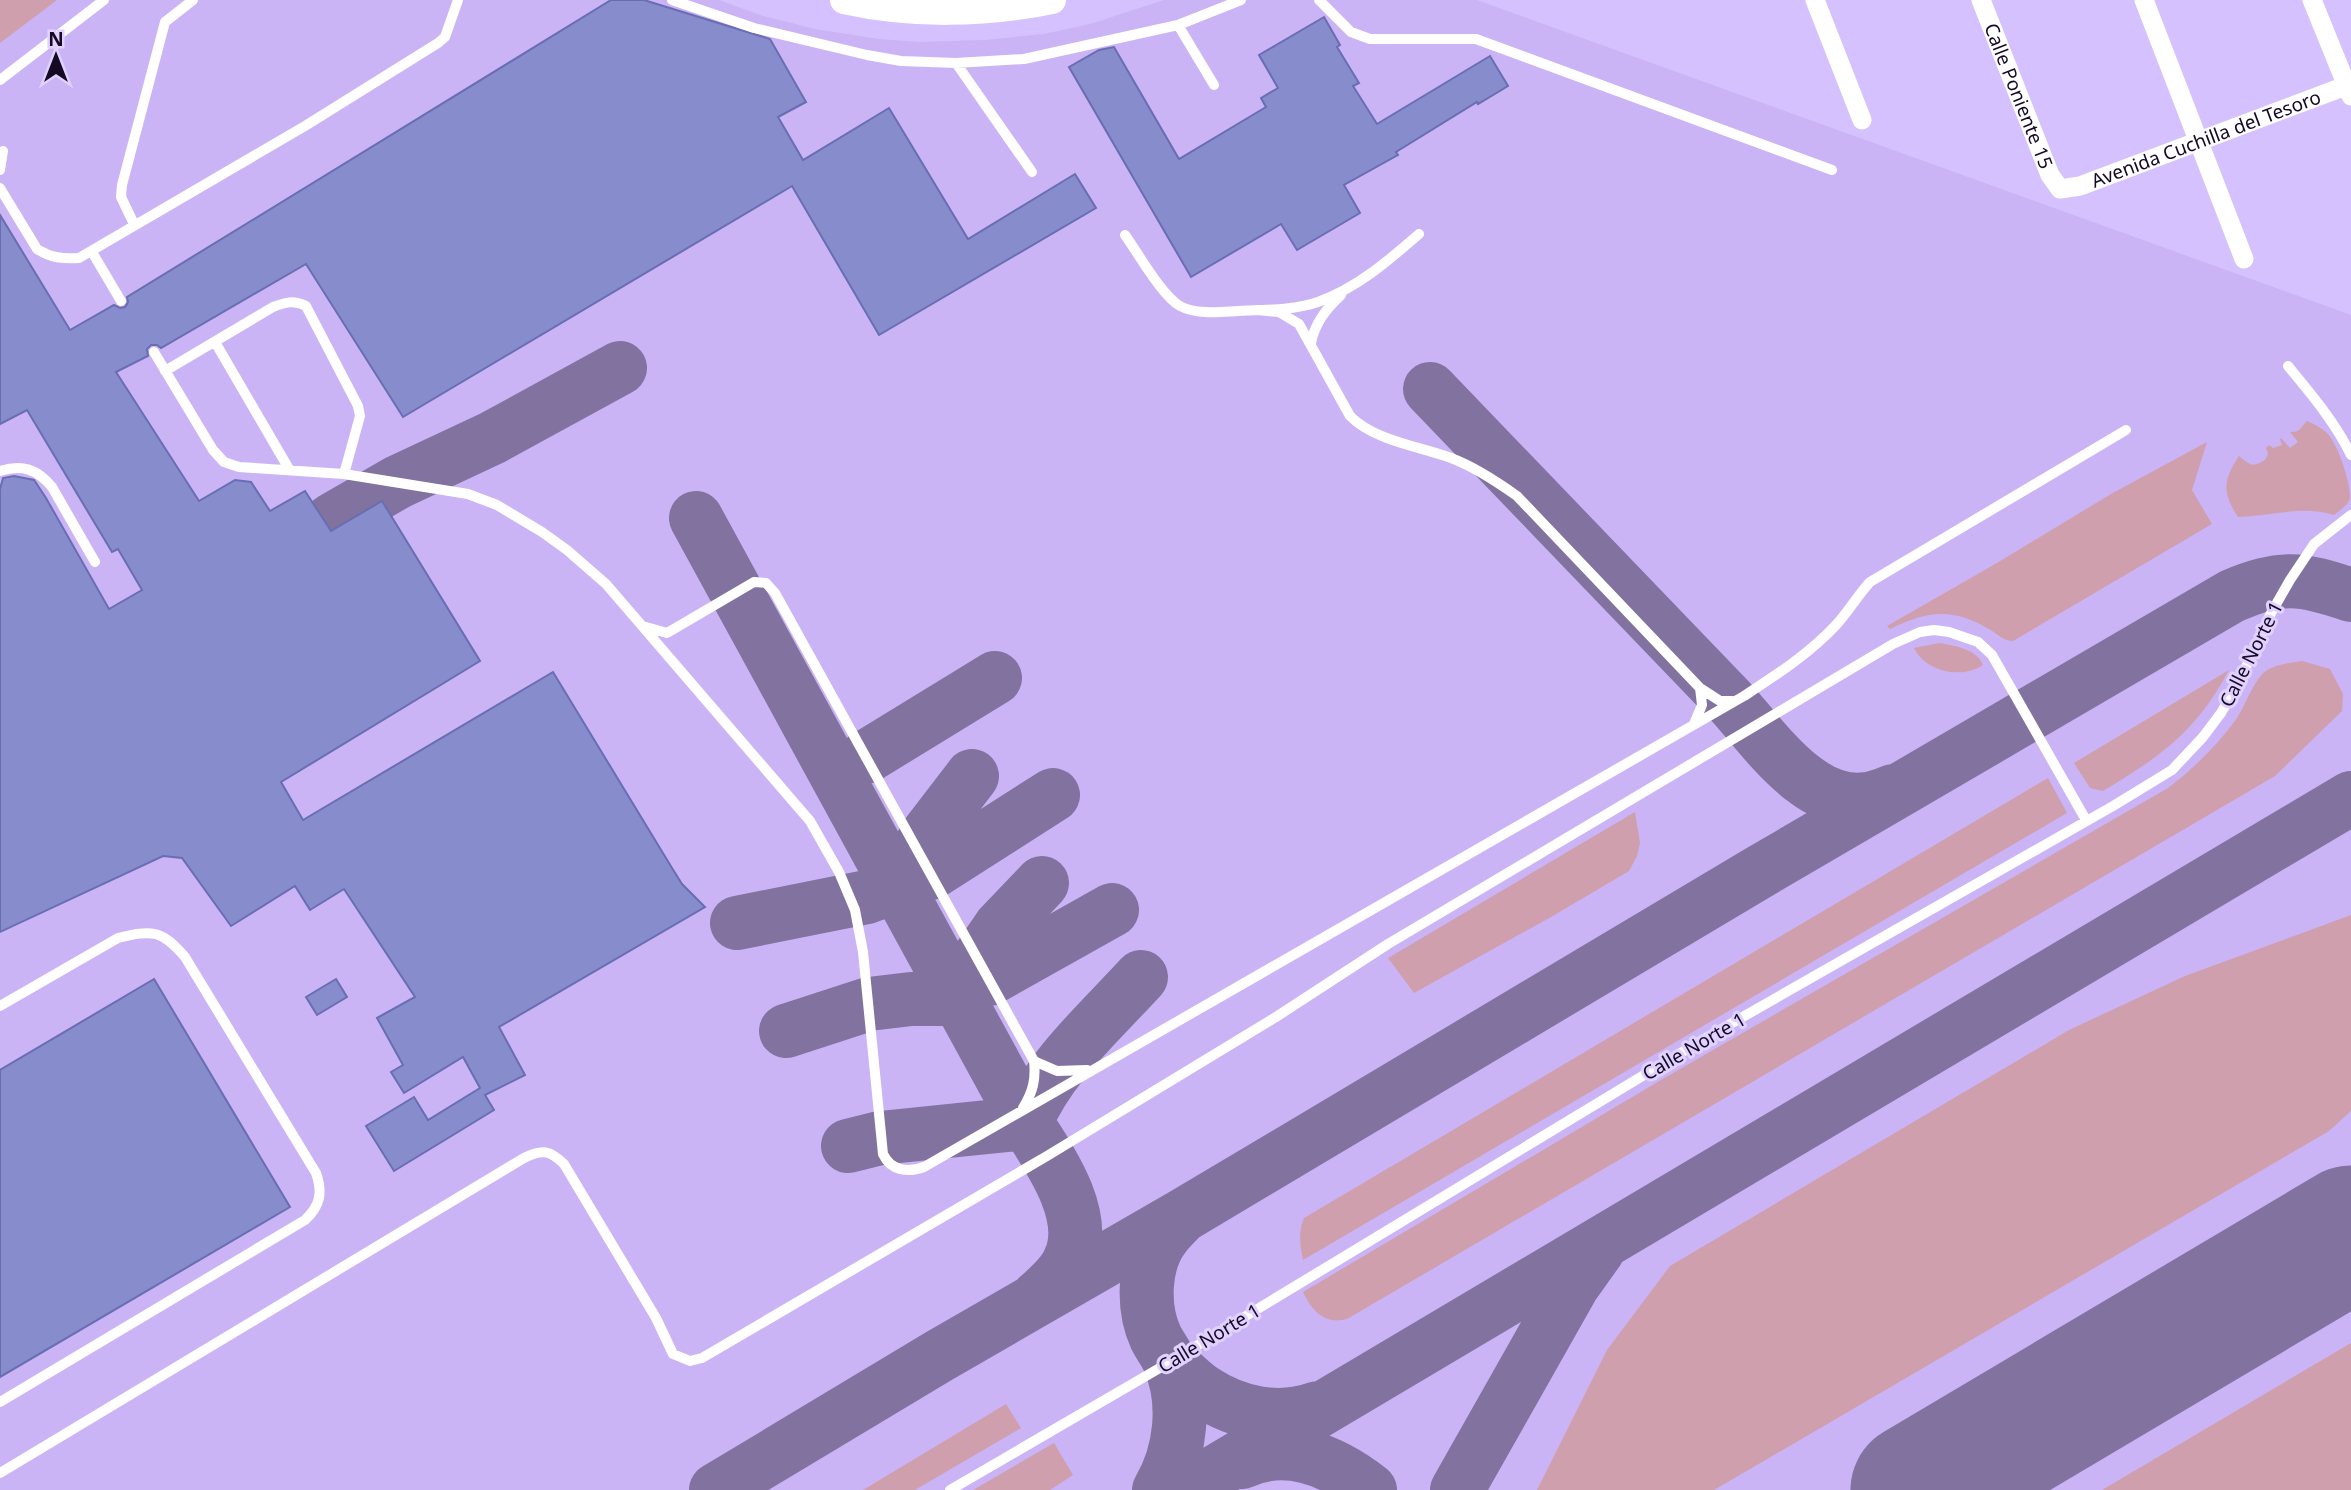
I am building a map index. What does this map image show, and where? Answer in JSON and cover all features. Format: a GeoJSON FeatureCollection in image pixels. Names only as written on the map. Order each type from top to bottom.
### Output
{"type":"FeatureCollection","features":[{"type":"Feature","properties":{"kind":"main road"},"geometry":{"type":"LineString","coordinates":[[844,0],[888,7],[966,10],[1004,8],[1052,0]]}},
{"type":"Feature","properties":{"kind":"street"},"geometry":{"type":"LineString","coordinates":[[1815,0],[1862,120]]}},
{"type":"Feature","properties":{"kind":"street","name":"Calle Poniente 15"},"geometry":{"type":"LineString","coordinates":[[1981,0],[2050,175],[2060,189]]}},
{"type":"Feature","properties":{"kind":"street"},"geometry":{"type":"LineString","coordinates":[[2144,0],[2244,259]]}},
{"type":"Feature","properties":{"kind":"street"},"geometry":{"type":"LineString","coordinates":[[2312,0],[2350,88]]}},
{"type":"Feature","properties":{"kind":"street","name":"Avenida Cuchilla del Tesoro"},"geometry":{"type":"LineString","coordinates":[[2060,189],[2080,186],[2350,88]]}},
{"type":"Feature","properties":{"kind":"lane"},"geometry":{"type":"LineString","coordinates":[[0,80],[104,0]]}},
{"type":"Feature","properties":{"kind":"lane"},"geometry":{"type":"LineString","coordinates":[[134,224],[121,197],[122,185],[165,22],[193,0]]}},
{"type":"Feature","properties":{"kind":"lane"},"geometry":{"type":"LineString","coordinates":[[0,188],[37,249],[47,256],[61,259],[79,258],[305,126],[438,43],[445,37],[458,0]]}},
{"type":"Feature","properties":{"kind":"lane"},"geometry":{"type":"LineString","coordinates":[[672,0],[754,28],[867,55],[901,61],[956,63],[1024,59],[1178,26],[1241,0]]}},
{"type":"Feature","properties":{"kind":"lane"},"geometry":{"type":"LineString","coordinates":[[1319,0],[1351,32],[1370,39],[1476,39],[1832,170]]}},
{"type":"Feature","properties":{"kind":"lane"},"geometry":{"type":"LineString","coordinates":[[1178,26],[1214,85]]}},
{"type":"Feature","properties":{"kind":"lane"},"geometry":{"type":"LineString","coordinates":[[956,63],[1032,172]]}},
{"type":"Feature","properties":{"kind":"lane"},"geometry":{"type":"LineString","coordinates":[[0,170],[3,151]]}},
{"type":"Feature","properties":{"kind":"lane"},"geometry":{"type":"LineString","coordinates":[[1125,235],[1167,295],[1178,305],[1189,310],[1215,312],[1315,303],[1348,288],[1391,259],[1419,234]]}},
{"type":"Feature","properties":{"kind":"lane"},"geometry":{"type":"LineString","coordinates":[[92,252],[121,301]]}},
{"type":"Feature","properties":{"kind":"lane"},"geometry":{"type":"LineString","coordinates":[[1311,344],[1316,324],[1348,288]]}},
{"type":"Feature","properties":{"kind":"lane"},"geometry":{"type":"LineString","coordinates":[[164,371],[273,307],[287,301],[306,306],[358,406],[360,416],[344,474]]}},
{"type":"Feature","properties":{"kind":"lane"},"geometry":{"type":"LineString","coordinates":[[1256,310],[1279,312],[1299,324],[1356,423],[1382,435],[1453,458],[1490,476],[1517,496],[1700,688],[1720,701],[1744,696]]}},
{"type":"Feature","properties":{"kind":"lane"},"geometry":{"type":"LineString","coordinates":[[215,342],[289,469]]}},
{"type":"Feature","properties":{"kind":"lane"},"geometry":{"type":"LineString","coordinates":[[154,352],[205,439],[224,462],[239,467],[344,474],[468,494],[497,505],[567,550],[606,584],[810,821],[843,881],[859,926],[863,952],[880,1138],[886,1160],[896,1169],[911,1170],[924,1167],[1744,696],[1817,643],[1838,624],[1870,582],[2126,430]]}},
{"type":"Feature","properties":{"kind":"lane"},"geometry":{"type":"LineString","coordinates":[[2288,366],[2343,438],[2351,455]]}},
{"type":"Feature","properties":{"kind":"lane"},"geometry":{"type":"LineString","coordinates":[[0,471],[16,467],[30,469],[43,476],[95,562]]}},
{"type":"Feature","properties":{"kind":"lane","name":"Calle Norte 1"},"geometry":{"type":"LineString","coordinates":[[950,1490],[1170,1362],[1697,1044],[2113,806],[2172,769],[2203,737],[2221,713],[2238,684],[2270,615],[2314,544],[2351,515]]}},
{"type":"Feature","properties":{"kind":"lane"},"geometry":{"type":"LineString","coordinates":[[642,625],[667,633],[754,582],[766,583],[775,593],[1034,1061],[1035,1084],[1021,1111]]}},
{"type":"Feature","properties":{"kind":"lane"},"geometry":{"type":"LineString","coordinates":[[0,1473],[524,1158],[545,1150],[553,1153],[564,1164],[656,1318],[673,1354],[690,1361],[702,1358],[1047,1156],[1276,1017],[1388,944],[1752,726],[1893,644],[1920,632],[1934,630],[1964,636],[1978,642],[1992,655],[2085,820]]}},
{"type":"Feature","properties":{"kind":"lane"},"geometry":{"type":"LineString","coordinates":[[667,633],[667,656]]}},
{"type":"Feature","properties":{"kind":"lane"},"geometry":{"type":"LineString","coordinates":[[1692,726],[1700,712],[1700,688]]}},
{"type":"Feature","properties":{"kind":"lane"},"geometry":{"type":"LineString","coordinates":[[0,1006],[118,938],[138,933],[157,933],[173,943],[185,957],[316,1173],[321,1186],[315,1211],[305,1220],[0,1402]]}},
{"type":"Feature","properties":{"kind":"lane"},"geometry":{"type":"LineString","coordinates":[[1034,1061],[1058,1071],[1094,1070]]}},
{"type":"Feature","properties":{"kind":"shaded area"},"geometry":{"type":"Polygon","coordinates":[[[0,0],[719,0],[763,16],[815,29],[919,42],[985,40],[1044,34],[1090,24],[1164,0],[1477,0],[2351,315],[2351,1490],[0,1490],[0,0]]]}},
{"type":"Feature","properties":{"kind":"shaded area"},"geometry":{"type":"Polygon","coordinates":[[[0,0],[57,0],[0,43],[0,0]]]}},
{"type":"Feature","properties":{"kind":"shaded area"},"geometry":{"type":"Polygon","coordinates":[[[2307,421],[2326,432],[2335,445],[2348,484],[2350,499],[2347,504],[2334,515],[2298,511],[2238,517],[2229,501],[2226,486],[2239,456],[2246,462],[2257,464],[2265,460],[2268,454],[2266,448],[2269,445],[2273,448],[2282,445],[2281,438],[2290,448],[2298,442],[2290,432],[2299,430],[2307,421]]]}},
{"type":"Feature","properties":{"kind":"shaded area"},"geometry":{"type":"Polygon","coordinates":[[[2207,442],[2192,490],[2212,524],[2013,641],[2003,639],[1976,622],[1951,615],[1927,615],[1890,629],[1887,626],[2111,494],[2207,442]]]}},
{"type":"Feature","properties":{"kind":"shaded area"},"geometry":{"type":"Polygon","coordinates":[[[1940,643],[1971,652],[1983,665],[1964,672],[1944,671],[1926,662],[1914,648],[1940,643]]]}},
{"type":"Feature","properties":{"kind":"shaded area"},"geometry":{"type":"Polygon","coordinates":[[[2302,661],[2330,669],[2343,694],[2342,711],[2275,776],[1347,1319],[1326,1318],[1311,1305],[1303,1292],[1661,1080],[2168,788],[2222,738],[2266,671],[2283,664],[2302,661]]]}},
{"type":"Feature","properties":{"kind":"shaded area"},"geometry":{"type":"Polygon","coordinates":[[[2229,670],[2204,710],[2160,754],[2103,791],[2090,788],[2074,763],[2229,670]]]}},
{"type":"Feature","properties":{"kind":"shaded area"},"geometry":{"type":"Polygon","coordinates":[[[2048,778],[2067,813],[1303,1260],[1300,1239],[1304,1218],[2048,778]]]}},
{"type":"Feature","properties":{"kind":"shaded area"},"geometry":{"type":"Polygon","coordinates":[[[1635,812],[1640,843],[1629,871],[1414,993],[1388,958],[1635,812]]]}},
{"type":"Feature","properties":{"kind":"shaded area"},"geometry":{"type":"Polygon","coordinates":[[[2351,915],[2351,1111],[2329,1131],[1714,1490],[1537,1490],[1607,1350],[1670,1266],[2069,1030],[2185,976],[2351,915]]]}},
{"type":"Feature","properties":{"kind":"shaded area"},"geometry":{"type":"Polygon","coordinates":[[[2351,1343],[2351,1490],[2102,1490],[2351,1343]]]}},
{"type":"Feature","properties":{"kind":"shaded area"},"geometry":{"type":"Polygon","coordinates":[[[1006,1404],[1021,1428],[915,1490],[863,1490],[1006,1404]]]}},
{"type":"Feature","properties":{"kind":"shaded area"},"geometry":{"type":"Polygon","coordinates":[[[1054,1443],[1073,1475],[1050,1490],[973,1490],[1054,1443]]]}},
{"type":"Feature","properties":{"kind":"building"},"geometry":{"type":"Polygon","coordinates":[[[611,0],[644,0],[770,39],[806,102],[778,117],[803,160],[889,108],[968,239],[1075,174],[1096,208],[879,335],[792,186],[403,417],[306,264],[161,348],[151,345],[147,349],[148,356],[116,372],[199,501],[235,480],[251,482],[270,511],[305,491],[331,531],[382,501],[480,661],[281,782],[303,820],[553,672],[682,884],[705,907],[499,1027],[525,1075],[485,1095],[494,1110],[394,1171],[366,1126],[414,1097],[428,1120],[480,1088],[463,1057],[404,1093],[391,1072],[403,1065],[377,1018],[415,997],[344,889],[310,910],[295,886],[231,926],[182,858],[163,856],[0,932],[0,489],[3,478],[14,476],[34,480],[109,609],[142,590],[118,549],[112,552],[27,410],[0,424],[0,215],[70,330],[114,305],[125,307],[127,297],[611,0]]]}},
{"type":"Feature","properties":{"kind":"building"},"geometry":{"type":"Polygon","coordinates":[[[1324,17],[1340,45],[1337,47],[1359,83],[1353,86],[1377,124],[1490,56],[1508,86],[1478,104],[1477,102],[1396,152],[1398,155],[1344,185],[1360,213],[1297,250],[1281,224],[1191,277],[1069,67],[1099,50],[1114,47],[1179,159],[1266,107],[1261,98],[1278,88],[1259,55],[1324,17]]]}},
{"type":"Feature","properties":{"kind":"building"},"geometry":{"type":"Polygon","coordinates":[[[154,979],[290,1207],[0,1377],[0,1070],[154,979]]]}},
{"type":"Feature","properties":{"kind":"building"},"geometry":{"type":"Polygon","coordinates":[[[336,979],[347,997],[317,1015],[306,997],[336,979]]]}},
{"type":"Feature","properties":{"kind":"taxiway"},"geometry":{"type":"LineString","coordinates":[[332,520],[398,482],[492,438],[620,368]]}},
{"type":"Feature","properties":{"kind":"taxiway"},"geometry":{"type":"LineString","coordinates":[[1430,389],[1730,701],[1773,751],[1807,782],[1826,793],[1846,799],[1870,798],[1893,791]]}},
{"type":"Feature","properties":{"kind":"taxiway"},"geometry":{"type":"LineString","coordinates":[[696,518],[1064,1188],[1075,1224],[1075,1242],[1064,1270],[1038,1297]]}},
{"type":"Feature","properties":{"kind":"taxiway"},"geometry":{"type":"LineString","coordinates":[[716,1490],[1761,871],[2232,596],[2264,585],[2291,581],[2318,585],[2351,595]]}},
{"type":"Feature","properties":{"kind":"taxiway"},"geometry":{"type":"LineString","coordinates":[[866,757],[995,678]]}},
{"type":"Feature","properties":{"kind":"taxiway"},"geometry":{"type":"LineString","coordinates":[[899,888],[926,836],[972,776]]}},
{"type":"Feature","properties":{"kind":"taxiway"},"geometry":{"type":"LineString","coordinates":[[931,873],[1053,795]]}},
{"type":"Feature","properties":{"kind":"taxiway"},"geometry":{"type":"LineString","coordinates":[[1185,1490],[2351,798]]}},
{"type":"Feature","properties":{"kind":"taxiway"},"geometry":{"type":"LineString","coordinates":[[956,991],[1000,927],[1042,883]]}},
{"type":"Feature","properties":{"kind":"taxiway"},"geometry":{"type":"LineString","coordinates":[[737,923],[867,897],[897,886]]}},
{"type":"Feature","properties":{"kind":"taxiway"},"geometry":{"type":"LineString","coordinates":[[989,979],[1112,910]]}},
{"type":"Feature","properties":{"kind":"taxiway"},"geometry":{"type":"LineString","coordinates":[[1026,1122],[1036,1101],[1062,1063],[1141,977]]}},
{"type":"Feature","properties":{"kind":"taxiway"},"geometry":{"type":"LineString","coordinates":[[786,1031],[869,1004],[911,999],[959,999]]}},
{"type":"Feature","properties":{"kind":"taxiway"},"geometry":{"type":"LineString","coordinates":[[848,1146],[880,1138],[1027,1123]]}},
{"type":"Feature","properties":{"kind":"taxiway"},"geometry":{"type":"LineString","coordinates":[[1159,1490],[1177,1444],[1180,1410],[1175,1377],[1151,1326],[1147,1286],[1157,1247],[1182,1216]]}},
{"type":"Feature","properties":{"kind":"taxiway"},"geometry":{"type":"LineString","coordinates":[[1457,1490],[1573,1285],[1598,1250]]}},
{"type":"Feature","properties":{"kind":"taxiway"},"geometry":{"type":"LineString","coordinates":[[1170,1362],[1203,1391],[1244,1410],[1274,1415],[1318,1408]]}},
{"type":"Feature","properties":{"kind":"taxiway"},"geometry":{"type":"LineString","coordinates":[[1242,1462],[1276,1453],[1309,1457],[1341,1470],[1370,1490]]}},
{"type":"Feature","properties":{"kind":"runway"},"geometry":{"type":"LineString","coordinates":[[1918,1490],[2351,1233]]}}]}
